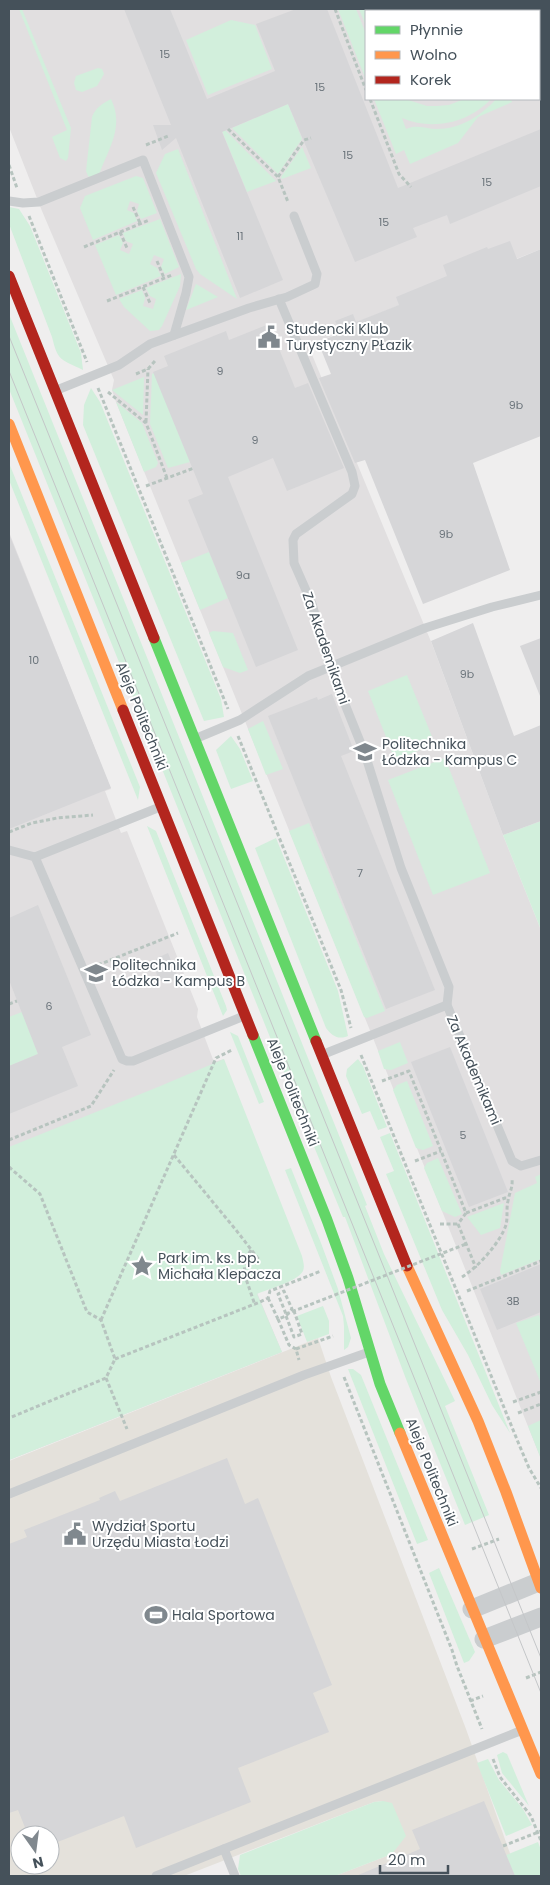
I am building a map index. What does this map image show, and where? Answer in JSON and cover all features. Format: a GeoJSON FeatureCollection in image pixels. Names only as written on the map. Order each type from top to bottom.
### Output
{"type":"FeatureCollection","features":[{"type":"Feature","properties":{"kind":"main road"},"geometry":{"type":"LineString","coordinates":[[9,276],[409,1272],[468,1399],[541,1584]]}},
{"type":"Feature","properties":{"kind":"main road","name":"Aleje Politechniki"},"geometry":{"type":"LineString","coordinates":[[9,424],[327,1220],[348,1278],[380,1384],[541,1774]]}},
{"type":"Feature","properties":{"kind":"street"},"geometry":{"type":"LineString","coordinates":[[472,1609],[541,1584]]}},
{"type":"Feature","properties":{"kind":"street"},"geometry":{"type":"LineString","coordinates":[[484,1639],[541,1617]]}},
{"type":"Feature","properties":{"kind":"lane"},"geometry":{"type":"LineString","coordinates":[[9,201],[23,203],[39,202],[143,160],[189,277],[174,335]]}},
{"type":"Feature","properties":{"kind":"lane"},"geometry":{"type":"LineString","coordinates":[[55,391],[120,365],[150,344],[279,299],[315,284],[317,278],[294,216]]}},
{"type":"Feature","properties":{"kind":"lane","name":"Za Akademikami"},"geometry":{"type":"LineString","coordinates":[[279,299],[354,478],[355,486],[352,494],[296,534],[293,540],[294,563],[312,604],[330,667],[365,754],[401,868],[449,987],[446,1005],[512,1161],[521,1166],[541,1160]]}},
{"type":"Feature","properties":{"kind":"lane"},"geometry":{"type":"LineString","coordinates":[[194,739],[244,718],[308,676],[425,628],[492,607],[541,595]]}},
{"type":"Feature","properties":{"kind":"lane"},"geometry":{"type":"LineString","coordinates":[[9,850],[35,856],[162,806]]}},
{"type":"Feature","properties":{"kind":"lane"},"geometry":{"type":"LineString","coordinates":[[35,856],[122,1059],[133,1061],[246,1015]]}},
{"type":"Feature","properties":{"kind":"lane"},"geometry":{"type":"LineString","coordinates":[[322,1056],[446,1005]]}},
{"type":"Feature","properties":{"kind":"lane"},"geometry":{"type":"LineString","coordinates":[[9,1494],[370,1351]]}},
{"type":"Feature","properties":{"kind":"lane"},"geometry":{"type":"LineString","coordinates":[[156,1876],[523,1730]]}},
{"type":"Feature","properties":{"kind":"lane"},"geometry":{"type":"LineString","coordinates":[[224,1849],[235,1876]]}},
{"type":"Feature","properties":{"kind":"path"},"geometry":{"type":"LineString","coordinates":[[335,9],[365,87]]}},
{"type":"Feature","properties":{"kind":"path"},"geometry":{"type":"LineString","coordinates":[[370,100],[399,174],[411,187]]}},
{"type":"Feature","properties":{"kind":"path"},"geometry":{"type":"LineString","coordinates":[[228,129],[278,177],[294,216]]}},
{"type":"Feature","properties":{"kind":"path"},"geometry":{"type":"LineString","coordinates":[[154,141],[168,136]]}},
{"type":"Feature","properties":{"kind":"path"},"geometry":{"type":"LineString","coordinates":[[278,177],[304,140],[311,138]]}},
{"type":"Feature","properties":{"kind":"path"},"geometry":{"type":"LineString","coordinates":[[9,165],[341,990],[355,1042],[518,1442],[529,1468],[541,1488]]}},
{"type":"Feature","properties":{"kind":"path"},"geometry":{"type":"LineString","coordinates":[[133,207],[140,223]]}},
{"type":"Feature","properties":{"kind":"path"},"geometry":{"type":"LineString","coordinates":[[84,247],[164,214]]}},
{"type":"Feature","properties":{"kind":"path"},"geometry":{"type":"LineString","coordinates":[[120,232],[127,248]]}},
{"type":"Feature","properties":{"kind":"path"},"geometry":{"type":"LineString","coordinates":[[157,261],[164,278]]}},
{"type":"Feature","properties":{"kind":"path"},"geometry":{"type":"LineString","coordinates":[[107,301],[186,269]]}},
{"type":"Feature","properties":{"kind":"path"},"geometry":{"type":"LineString","coordinates":[[143,287],[150,304]]}},
{"type":"Feature","properties":{"kind":"path"},"geometry":{"type":"LineString","coordinates":[[148,369],[146,423],[167,478]]}},
{"type":"Feature","properties":{"kind":"path"},"geometry":{"type":"LineString","coordinates":[[108,392],[146,423]]}},
{"type":"Feature","properties":{"kind":"path"},"geometry":{"type":"LineString","coordinates":[[146,486],[194,468]]}},
{"type":"Feature","properties":{"kind":"path"},"geometry":{"type":"LineString","coordinates":[[9,832],[57,818],[98,814]]}},
{"type":"Feature","properties":{"kind":"path"},"geometry":{"type":"LineString","coordinates":[[83,971],[178,932]]}},
{"type":"Feature","properties":{"kind":"path"},"geometry":{"type":"LineString","coordinates":[[9,1004],[17,1001]]}},
{"type":"Feature","properties":{"kind":"path"},"geometry":{"type":"LineString","coordinates":[[101,1320],[216,1058],[233,1049]]}},
{"type":"Feature","properties":{"kind":"path"},"geometry":{"type":"LineString","coordinates":[[9,1140],[91,1106],[122,1059]]}},
{"type":"Feature","properties":{"kind":"path"},"geometry":{"type":"LineString","coordinates":[[382,1082],[409,1071],[466,1213]]}},
{"type":"Feature","properties":{"kind":"path"},"geometry":{"type":"LineString","coordinates":[[415,1161],[441,1151]]}},
{"type":"Feature","properties":{"kind":"path"},"geometry":{"type":"LineString","coordinates":[[174,1155],[260,1261]]}},
{"type":"Feature","properties":{"kind":"path"},"geometry":{"type":"LineString","coordinates":[[9,1167],[40,1194],[87,1312],[101,1320],[115,1359]]}},
{"type":"Feature","properties":{"kind":"path"},"geometry":{"type":"LineString","coordinates":[[458,1224],[466,1213],[509,1197],[506,1225],[494,1245],[476,1268],[462,1278]]}},
{"type":"Feature","properties":{"kind":"path"},"geometry":{"type":"LineString","coordinates":[[440,1224],[458,1224]]}},
{"type":"Feature","properties":{"kind":"path"},"geometry":{"type":"LineString","coordinates":[[458,1224],[476,1268]]}},
{"type":"Feature","properties":{"kind":"path"},"geometry":{"type":"LineString","coordinates":[[278,1320],[286,1316],[292,1309],[284,1291],[278,1294],[286,1314],[294,1311],[466,1244]]}},
{"type":"Feature","properties":{"kind":"path"},"geometry":{"type":"LineString","coordinates":[[251,1250],[244,1261],[245,1276],[255,1304]]}},
{"type":"Feature","properties":{"kind":"path"},"geometry":{"type":"LineString","coordinates":[[467,1291],[541,1262]]}},
{"type":"Feature","properties":{"kind":"path"},"geometry":{"type":"LineString","coordinates":[[321,1271],[270,1291],[268,1298],[289,1345],[296,1349],[333,1336]]}},
{"type":"Feature","properties":{"kind":"path"},"geometry":{"type":"LineString","coordinates":[[9,1418],[106,1378],[115,1359],[268,1298]]}},
{"type":"Feature","properties":{"kind":"path"},"geometry":{"type":"LineString","coordinates":[[286,1316],[294,1337],[302,1334],[294,1311]]}},
{"type":"Feature","properties":{"kind":"path"},"geometry":{"type":"LineString","coordinates":[[341,1362],[347,1385],[421,1570],[500,1777],[526,1807],[539,1832],[541,1841]]}},
{"type":"Feature","properties":{"kind":"path"},"geometry":{"type":"LineString","coordinates":[[106,1378],[121,1416]]}},
{"type":"Feature","properties":{"kind":"path"},"geometry":{"type":"LineString","coordinates":[[513,1402],[541,1392]]}},
{"type":"Feature","properties":{"kind":"path"},"geometry":{"type":"LineString","coordinates":[[518,1413],[541,1404]]}},
{"type":"Feature","properties":{"kind":"path"},"geometry":{"type":"LineString","coordinates":[[421,1570],[521,1530]]}},
{"type":"Feature","properties":{"kind":"path"},"geometry":{"type":"LineString","coordinates":[[503,1846],[539,1832]]}},
{"type":"Feature","properties":{"kind":"shaded area","name":"Politechnika Łódzka - Kampus C"},"geometry":{"type":"Polygon","coordinates":[[[9,9],[510,9],[365,10],[365,100],[540,100],[540,83],[541,249],[340,329],[341,333],[308,345],[432,644],[503,835],[541,930],[541,1459],[116,402],[112,390],[114,380],[42,211],[9,127],[9,9]]]}},
{"type":"Feature","properties":{"kind":"shaded area","name":"Politechnika Łódzka - Kampus B"},"geometry":{"type":"Polygon","coordinates":[[[9,532],[111,789],[105,791],[121,833],[127,831],[198,1009],[197,1017],[214,1062],[224,1059],[250,1276],[282,1352],[9,1460],[9,532]]]}},
{"type":"Feature","properties":{"kind":"shaded area"},"geometry":{"type":"Polygon","coordinates":[[[318,1338],[331,1377],[466,1729],[518,1876],[335,1876],[392,1854],[383,1801],[374,1802],[184,1876],[9,1876],[9,1461],[318,1338]]]}},
{"type":"Feature","properties":{"kind":"green space"},"geometry":{"type":"Polygon","coordinates":[[[19,9],[22,9],[71,128],[68,158],[66,161],[60,158],[52,137],[67,130],[19,9]]]}},
{"type":"Feature","properties":{"kind":"green space"},"geometry":{"type":"Polygon","coordinates":[[[338,9],[356,9],[365,32],[365,77],[338,9]]]}},
{"type":"Feature","properties":{"kind":"green space"},"geometry":{"type":"Polygon","coordinates":[[[359,9],[474,10],[365,10],[365,24],[359,9]]]}},
{"type":"Feature","properties":{"kind":"green space"},"geometry":{"type":"Polygon","coordinates":[[[231,20],[255,25],[272,69],[208,95],[186,40],[231,20]]]}},
{"type":"Feature","properties":{"kind":"green space"},"geometry":{"type":"Polygon","coordinates":[[[98,68],[102,69],[104,74],[97,86],[82,92],[76,90],[74,83],[76,76],[98,68]]]}},
{"type":"Feature","properties":{"kind":"green space"},"geometry":{"type":"Polygon","coordinates":[[[111,99],[116,118],[114,136],[100,172],[92,178],[88,176],[86,171],[92,117],[97,108],[111,99]]]}},
{"type":"Feature","properties":{"kind":"green space"},"geometry":{"type":"Polygon","coordinates":[[[374,100],[408,100],[427,106],[437,106],[449,105],[462,100],[490,100],[472,114],[449,122],[425,124],[402,118],[406,129],[421,127],[437,129],[454,127],[470,120],[484,111],[495,100],[511,100],[512,102],[478,117],[458,143],[410,164],[404,150],[396,154],[374,100]]]}},
{"type":"Feature","properties":{"kind":"green space"},"geometry":{"type":"Polygon","coordinates":[[[288,104],[302,139],[278,174],[232,128],[288,104]]]}},
{"type":"Feature","properties":{"kind":"green space"},"geometry":{"type":"Polygon","coordinates":[[[225,130],[276,181],[247,192],[222,131],[225,130]]]}},
{"type":"Feature","properties":{"kind":"green space"},"geometry":{"type":"Polygon","coordinates":[[[302,147],[311,168],[282,179],[281,177],[302,147]]]}},
{"type":"Feature","properties":{"kind":"green space"},"geometry":{"type":"Polygon","coordinates":[[[178,149],[237,299],[200,274],[196,269],[156,173],[165,154],[178,149]]]}},
{"type":"Feature","properties":{"kind":"green space"},"geometry":{"type":"Polygon","coordinates":[[[136,176],[143,178],[157,213],[141,219],[137,211],[139,204],[130,201],[127,210],[134,213],[137,221],[93,240],[80,208],[85,196],[136,176]]]}},
{"type":"Feature","properties":{"kind":"green space"},"geometry":{"type":"Polygon","coordinates":[[[9,207],[19,209],[30,226],[81,353],[83,370],[62,359],[56,351],[9,224],[9,207]]]}},
{"type":"Feature","properties":{"kind":"green space"},"geometry":{"type":"Polygon","coordinates":[[[160,219],[179,267],[165,274],[161,267],[164,259],[154,255],[150,264],[157,268],[161,276],[116,295],[95,245],[119,235],[123,243],[120,250],[129,254],[133,244],[126,241],[123,233],[160,219]]]}},
{"type":"Feature","properties":{"kind":"green space"},"geometry":{"type":"Polygon","coordinates":[[[181,274],[180,286],[159,330],[150,331],[124,307],[119,299],[142,290],[145,298],[143,306],[153,309],[156,299],[150,296],[146,288],[181,274]]]}},
{"type":"Feature","properties":{"kind":"green space"},"geometry":{"type":"Polygon","coordinates":[[[196,284],[218,297],[186,310],[196,284]]]}},
{"type":"Feature","properties":{"kind":"green space"},"geometry":{"type":"Polygon","coordinates":[[[9,314],[367,1205],[365,1206],[384,1254],[455,1401],[445,1406],[489,1515],[465,1525],[406,1379],[345,1217],[343,1217],[315,1149],[9,389],[9,314]]]}},
{"type":"Feature","properties":{"kind":"green space"},"geometry":{"type":"Polygon","coordinates":[[[154,373],[190,462],[168,468],[150,424],[152,374],[154,373]]]}},
{"type":"Feature","properties":{"kind":"green space"},"geometry":{"type":"Polygon","coordinates":[[[144,377],[143,415],[112,390],[144,377]]]}},
{"type":"Feature","properties":{"kind":"green space"},"geometry":{"type":"Polygon","coordinates":[[[91,388],[100,402],[221,699],[224,717],[204,721],[83,425],[84,405],[91,388]]]}},
{"type":"Feature","properties":{"kind":"green space"},"geometry":{"type":"Polygon","coordinates":[[[116,402],[142,423],[158,463],[156,467],[144,472],[116,402]]]}},
{"type":"Feature","properties":{"kind":"green space"},"geometry":{"type":"Polygon","coordinates":[[[9,463],[140,787],[138,800],[9,480],[9,463]]]}},
{"type":"Feature","properties":{"kind":"green space"},"geometry":{"type":"Polygon","coordinates":[[[209,552],[228,598],[200,610],[181,563],[209,552]]]}},
{"type":"Feature","properties":{"kind":"green space"},"geometry":{"type":"Polygon","coordinates":[[[213,631],[233,633],[248,670],[240,673],[223,667],[209,633],[213,631]]]}},
{"type":"Feature","properties":{"kind":"green space"},"geometry":{"type":"Polygon","coordinates":[[[407,675],[435,744],[395,760],[368,691],[407,675]]]}},
{"type":"Feature","properties":{"kind":"green space"},"geometry":{"type":"Polygon","coordinates":[[[263,721],[283,769],[266,775],[248,729],[263,721]]]}},
{"type":"Feature","properties":{"kind":"green space"},"geometry":{"type":"Polygon","coordinates":[[[231,736],[240,749],[253,781],[231,789],[216,750],[231,736]]]}},
{"type":"Feature","properties":{"kind":"green space"},"geometry":{"type":"Polygon","coordinates":[[[445,758],[490,873],[433,895],[388,780],[445,758]]]}},
{"type":"Feature","properties":{"kind":"green space"},"geometry":{"type":"Polygon","coordinates":[[[541,821],[541,930],[503,835],[541,821]]]}},
{"type":"Feature","properties":{"kind":"green space"},"geometry":{"type":"Polygon","coordinates":[[[309,823],[385,1011],[367,1018],[364,1017],[289,831],[309,823]]]}},
{"type":"Feature","properties":{"kind":"green space"},"geometry":{"type":"Polygon","coordinates":[[[147,826],[156,831],[226,1006],[227,1010],[223,1016],[147,826]]]}},
{"type":"Feature","properties":{"kind":"green space"},"geometry":{"type":"Polygon","coordinates":[[[276,838],[338,991],[348,1036],[341,1038],[326,1028],[255,848],[276,838]]]}},
{"type":"Feature","properties":{"kind":"green space"},"geometry":{"type":"Polygon","coordinates":[[[22,1012],[38,1054],[9,1066],[9,1017],[22,1012]]]}},
{"type":"Feature","properties":{"kind":"green space"},"geometry":{"type":"Polygon","coordinates":[[[230,1032],[238,1036],[264,1102],[259,1104],[230,1032]]]}},
{"type":"Feature","properties":{"kind":"green space"},"geometry":{"type":"Polygon","coordinates":[[[400,1042],[408,1063],[391,1070],[384,1069],[378,1051],[400,1042]]]}},
{"type":"Feature","properties":{"kind":"green space","name":"Park im. ks. bp. Michała Klepacza"},"geometry":{"type":"Polygon","coordinates":[[[224,1059],[302,1256],[304,1267],[300,1275],[282,1285],[257,1294],[282,1352],[9,1460],[9,1147],[224,1059]]]}},
{"type":"Feature","properties":{"kind":"green space"},"geometry":{"type":"Polygon","coordinates":[[[358,1059],[363,1066],[387,1127],[378,1130],[370,1111],[362,1114],[346,1076],[347,1069],[358,1059]]]}},
{"type":"Feature","properties":{"kind":"green space"},"geometry":{"type":"Polygon","coordinates":[[[407,1081],[433,1146],[423,1150],[416,1148],[393,1090],[397,1085],[407,1081]]]}},
{"type":"Feature","properties":{"kind":"green space"},"geometry":{"type":"Polygon","coordinates":[[[390,1133],[510,1433],[492,1405],[468,1355],[442,1310],[386,1174],[394,1171],[380,1137],[390,1133]]]}},
{"type":"Feature","properties":{"kind":"green space"},"geometry":{"type":"Polygon","coordinates":[[[438,1158],[462,1214],[455,1217],[442,1211],[424,1168],[427,1163],[438,1158]]]}},
{"type":"Feature","properties":{"kind":"green space"},"geometry":{"type":"Polygon","coordinates":[[[291,1168],[338,1289],[351,1338],[348,1347],[344,1350],[343,1316],[285,1170],[291,1168]]]}},
{"type":"Feature","properties":{"kind":"green space"},"geometry":{"type":"Polygon","coordinates":[[[541,1174],[541,1259],[501,1275],[500,1271],[515,1193],[537,1183],[535,1177],[541,1174]]]}},
{"type":"Feature","properties":{"kind":"green space"},"geometry":{"type":"Polygon","coordinates":[[[504,1203],[500,1228],[481,1235],[467,1217],[504,1203]]]}},
{"type":"Feature","properties":{"kind":"green space"},"geometry":{"type":"Polygon","coordinates":[[[323,1306],[329,1321],[329,1334],[307,1342],[297,1316],[323,1306]]]}},
{"type":"Feature","properties":{"kind":"green space"},"geometry":{"type":"Polygon","coordinates":[[[539,1315],[541,1321],[541,1381],[516,1323],[539,1315]]]}},
{"type":"Feature","properties":{"kind":"green space"},"geometry":{"type":"Polygon","coordinates":[[[348,1369],[353,1369],[361,1375],[428,1540],[417,1544],[348,1369]]]}},
{"type":"Feature","properties":{"kind":"green space"},"geometry":{"type":"Polygon","coordinates":[[[541,1420],[541,1459],[528,1426],[541,1420]]]}},
{"type":"Feature","properties":{"kind":"green space"},"geometry":{"type":"Polygon","coordinates":[[[439,1568],[475,1652],[469,1661],[464,1663],[429,1573],[439,1568]]]}},
{"type":"Feature","properties":{"kind":"green space"},"geometry":{"type":"Polygon","coordinates":[[[503,1752],[507,1754],[529,1806],[502,1773],[497,1755],[503,1752]]]}},
{"type":"Feature","properties":{"kind":"green space"},"geometry":{"type":"Polygon","coordinates":[[[488,1759],[499,1780],[523,1809],[532,1825],[506,1836],[477,1763],[488,1759]]]}},
{"type":"Feature","properties":{"kind":"green space"},"geometry":{"type":"Polygon","coordinates":[[[374,1802],[392,1803],[406,1836],[392,1854],[335,1876],[241,1876],[238,1869],[240,1855],[374,1802]]]}},
{"type":"Feature","properties":{"kind":"green space"},"geometry":{"type":"Polygon","coordinates":[[[538,1842],[541,1850],[541,1876],[515,1876],[506,1855],[538,1842]]]}},
{"type":"Feature","properties":{"kind":"building"},"geometry":{"type":"Polygon","coordinates":[[[124,9],[170,9],[207,99],[275,71],[256,24],[296,9],[327,9],[398,188],[541,129],[541,186],[450,224],[447,215],[413,228],[417,237],[355,262],[288,104],[222,132],[283,280],[240,298],[176,138],[162,150],[153,125],[171,125],[124,9]]]}},
{"type":"Feature","properties":{"kind":"building"},"geometry":{"type":"Polygon","coordinates":[[[510,241],[517,259],[541,249],[541,436],[473,463],[510,570],[423,604],[365,460],[355,463],[319,378],[331,374],[318,342],[341,333],[335,321],[353,314],[356,322],[399,305],[396,297],[447,276],[443,265],[487,247],[488,249],[510,241]]]}},
{"type":"Feature","properties":{"kind":"building"},"geometry":{"type":"Polygon","coordinates":[[[269,324],[295,388],[308,383],[344,468],[287,491],[273,458],[228,477],[298,650],[256,667],[188,500],[203,494],[153,372],[168,366],[164,356],[226,331],[229,340],[269,324]]]}},
{"type":"Feature","properties":{"kind":"building"},"geometry":{"type":"Polygon","coordinates":[[[9,534],[111,788],[9,829],[9,534]]]}},
{"type":"Feature","properties":{"kind":"building"},"geometry":{"type":"Polygon","coordinates":[[[473,623],[514,736],[541,725],[541,821],[503,835],[431,641],[473,623]]]}},
{"type":"Feature","properties":{"kind":"building"},"geometry":{"type":"Polygon","coordinates":[[[541,638],[541,696],[540,696],[520,646],[541,638]]]}},
{"type":"Feature","properties":{"kind":"building"},"geometry":{"type":"Polygon","coordinates":[[[332,694],[354,751],[341,756],[435,990],[386,1009],[268,716],[317,697],[318,700],[332,694]]]}},
{"type":"Feature","properties":{"kind":"building"},"geometry":{"type":"Polygon","coordinates":[[[38,905],[91,1035],[62,1047],[78,1086],[9,1114],[9,1066],[38,1054],[9,980],[9,918],[38,905]]]}},
{"type":"Feature","properties":{"kind":"building"},"geometry":{"type":"Polygon","coordinates":[[[168,953],[178,978],[167,983],[159,980],[153,965],[157,958],[168,953]]]}},
{"type":"Feature","properties":{"kind":"building"},"geometry":{"type":"Polygon","coordinates":[[[450,1047],[508,1192],[469,1207],[411,1062],[450,1047]]]}},
{"type":"Feature","properties":{"kind":"building"},"geometry":{"type":"Polygon","coordinates":[[[541,1264],[541,1312],[497,1330],[480,1289],[541,1264]]]}},
{"type":"Feature","properties":{"kind":"building","name":"Hala Sportowa"},"geometry":{"type":"Polygon","coordinates":[[[227,1458],[245,1504],[258,1498],[332,1685],[313,1693],[329,1732],[238,1768],[251,1802],[136,1848],[124,1816],[60,1841],[60,1825],[24,1825],[18,1810],[9,1813],[9,1544],[27,1537],[24,1530],[100,1500],[99,1498],[115,1491],[120,1501],[227,1458]]]}},
{"type":"Feature","properties":{"kind":"building"},"geometry":{"type":"Polygon","coordinates":[[[484,1801],[515,1876],[356,1876],[420,1849],[412,1830],[484,1801]]]}},
{"type":"Feature","properties":{"kind":"tram line"},"geometry":{"type":"LineString","coordinates":[[9,336],[541,1658]]}},
{"type":"Feature","properties":{"kind":"tram line"},"geometry":{"type":"LineString","coordinates":[[9,371],[541,1693]]}},
{"type":"Feature","properties":{"kind":"traffic: fast"},"geometry":{"type":"LineString","coordinates":[[154,638],[316,1041]]}},
{"type":"Feature","properties":{"kind":"traffic: fast"},"geometry":{"type":"LineString","coordinates":[[253,1035],[327,1220],[348,1278],[380,1384],[400,1433]]}},
{"type":"Feature","properties":{"kind":"traffic: slow"},"geometry":{"type":"LineString","coordinates":[[9,424],[123,710]]}},
{"type":"Feature","properties":{"kind":"traffic: slow"},"geometry":{"type":"LineString","coordinates":[[407,1266],[478,1421],[541,1588]]}},
{"type":"Feature","properties":{"kind":"traffic: slow"},"geometry":{"type":"LineString","coordinates":[[400,1433],[541,1774]]}},
{"type":"Feature","properties":{"kind":"traffic: jam"},"geometry":{"type":"LineString","coordinates":[[9,276],[154,638]]}},
{"type":"Feature","properties":{"kind":"traffic: jam"},"geometry":{"type":"LineString","coordinates":[[123,710],[253,1035]]}},
{"type":"Feature","properties":{"kind":"traffic: jam"},"geometry":{"type":"LineString","coordinates":[[316,1041],[407,1266]]}},
{"type":"Feature","properties":{"kind":"place","name":"Studencki Klub Turystyczny PŁazik"},"geometry":{"type":"Point","coordinates":[269,337]}},
{"type":"Feature","properties":{"kind":"place","name":"Politechnika Łódzka - Kampus C"},"geometry":{"type":"Point","coordinates":[365,752]}},
{"type":"Feature","properties":{"kind":"place","name":"Politechnika Łódzka - Kampus B"},"geometry":{"type":"Point","coordinates":[96,973]}},
{"type":"Feature","properties":{"kind":"place","name":"Park im. ks. bp. Michała Klepacza"},"geometry":{"type":"Point","coordinates":[142,1266]}},
{"type":"Feature","properties":{"kind":"place","name":"Wydział Sportu Urzędu Miasta Łodzi"},"geometry":{"type":"Point","coordinates":[75,1534]}},
{"type":"Feature","properties":{"kind":"place","name":"Hala Sportowa"},"geometry":{"type":"Point","coordinates":[156,1615]}}]}
